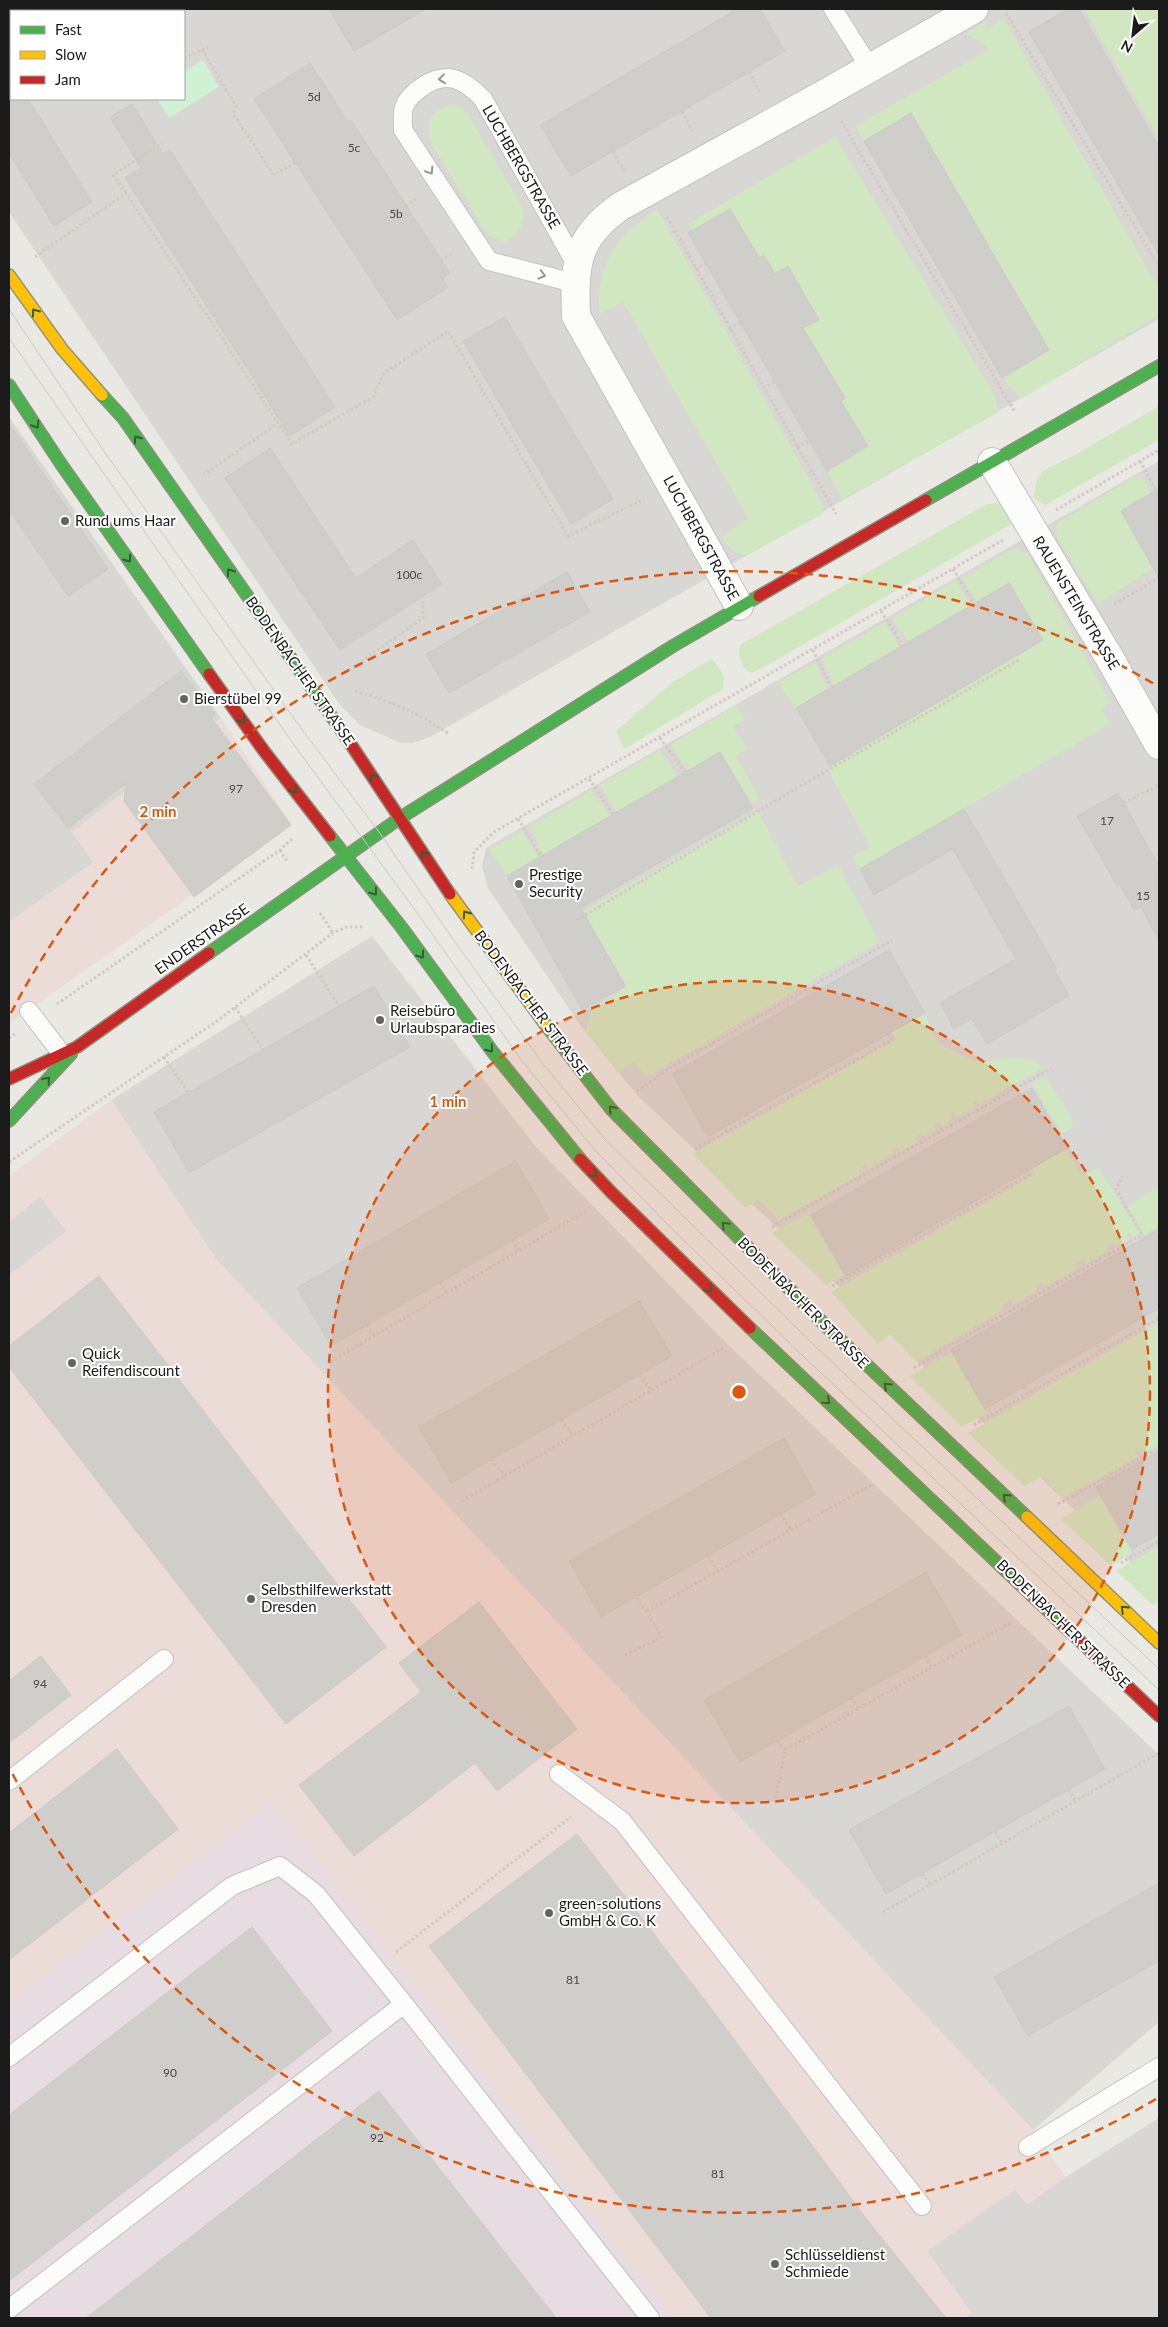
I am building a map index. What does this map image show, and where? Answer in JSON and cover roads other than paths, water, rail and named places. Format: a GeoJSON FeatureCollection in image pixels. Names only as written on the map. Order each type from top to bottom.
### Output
{"type":"FeatureCollection","features":[{"type":"Feature","properties":{"kind":"street","name":"LUCHBERGSTRASSE"},"geometry":{"type":"LineString","coordinates":[[739,606],[576,316],[576,275],[586,239],[602,219],[640,183],[870,68],[974,9]]}},
{"type":"Feature","properties":{"kind":"street","name":"BODENBACHER STRASSE"},"geometry":{"type":"LineString","coordinates":[[9,275],[62,349],[123,418],[326,706],[433,870],[520,991],[612,1109],[835,1336],[1159,1642]]}},
{"type":"Feature","properties":{"kind":"street","name":"ENDERSTRASSE"},"geometry":{"type":"LineString","coordinates":[[9,1078],[70,1050],[400,818],[739,606],[1159,366]]}},
{"type":"Feature","properties":{"kind":"street","name":"BODENBACHER STRASSE"},"geometry":{"type":"LineString","coordinates":[[9,385],[61,464],[253,737],[402,928],[492,1051],[577,1155],[611,1192],[744,1323],[1159,1716]]}},
{"type":"Feature","properties":{"kind":"street","name":"RAUENSTEINSTRASSE"},"geometry":{"type":"LineString","coordinates":[[992,462],[1087,620],[1159,745]]}},
{"type":"Feature","properties":{"kind":"street","name":"ENDERSTRASSE"},"geometry":{"type":"LineString","coordinates":[[9,1121],[18,1114],[70,1050]]}},
{"type":"Feature","properties":{"kind":"lane"},"geometry":{"type":"LineString","coordinates":[[834,9],[870,68]]}},
{"type":"Feature","properties":{"kind":"lane","name":"LUCHBERGSTRASSE"},"geometry":{"type":"LineString","coordinates":[[436,78],[451,78],[470,86],[476,92],[488,108],[576,275],[489,261],[403,130],[403,109],[410,95],[436,78]]}},
{"type":"Feature","properties":{"kind":"lane"},"geometry":{"type":"LineString","coordinates":[[32,1015],[70,1050]]}},
{"type":"Feature","properties":{"kind":"lane"},"geometry":{"type":"LineString","coordinates":[[9,1781],[164,1659]]}},
{"type":"Feature","properties":{"kind":"lane"},"geometry":{"type":"LineString","coordinates":[[559,1774],[622,1821],[922,2206]]}},
{"type":"Feature","properties":{"kind":"lane"},"geometry":{"type":"LineString","coordinates":[[9,2057],[232,1886],[280,1866],[316,1894],[650,2318]]}},
{"type":"Feature","properties":{"kind":"lane"},"geometry":{"type":"LineString","coordinates":[[9,2309],[404,2004]]}},
{"type":"Feature","properties":{"kind":"lane"},"geometry":{"type":"LineString","coordinates":[[1028,2146],[1078,2118],[1159,2067]]}},
{"type":"Feature","properties":{"kind":"tram line"},"geometry":{"type":"LineString","coordinates":[[9,309],[106,454],[300,727],[379,832],[457,945],[544,1065],[604,1138],[815,1346],[1159,1669]]}},
{"type":"Feature","properties":{"kind":"tram line"},"geometry":{"type":"LineString","coordinates":[[9,338],[287,735],[418,914],[522,1061],[594,1149],[674,1231],[803,1356],[1159,1690]]}},
{"type":"Feature","properties":{"kind":"place","name":"Rund ums Haar"},"geometry":{"type":"Point","coordinates":[65,521]}},
{"type":"Feature","properties":{"kind":"place","name":"Bierstübel 99"},"geometry":{"type":"Point","coordinates":[184,699]}},
{"type":"Feature","properties":{"kind":"place","name":"Prestige Security"},"geometry":{"type":"Point","coordinates":[519,884]}},
{"type":"Feature","properties":{"kind":"place","name":"Reisebüro Urlaubsparadies"},"geometry":{"type":"Point","coordinates":[380,1020]}},
{"type":"Feature","properties":{"kind":"place","name":"Quick Reifendiscount"},"geometry":{"type":"Point","coordinates":[72,1363]}},
{"type":"Feature","properties":{"kind":"place","name":"Selbsthilfewerkstatt Dresden"},"geometry":{"type":"Point","coordinates":[251,1599]}},
{"type":"Feature","properties":{"kind":"place","name":"green-solutions GmbH & Co. K"},"geometry":{"type":"Point","coordinates":[549,1913]}},
{"type":"Feature","properties":{"kind":"place","name":"Schlüsseldienst Schmiede"},"geometry":{"type":"Point","coordinates":[775,2264]}}]}
